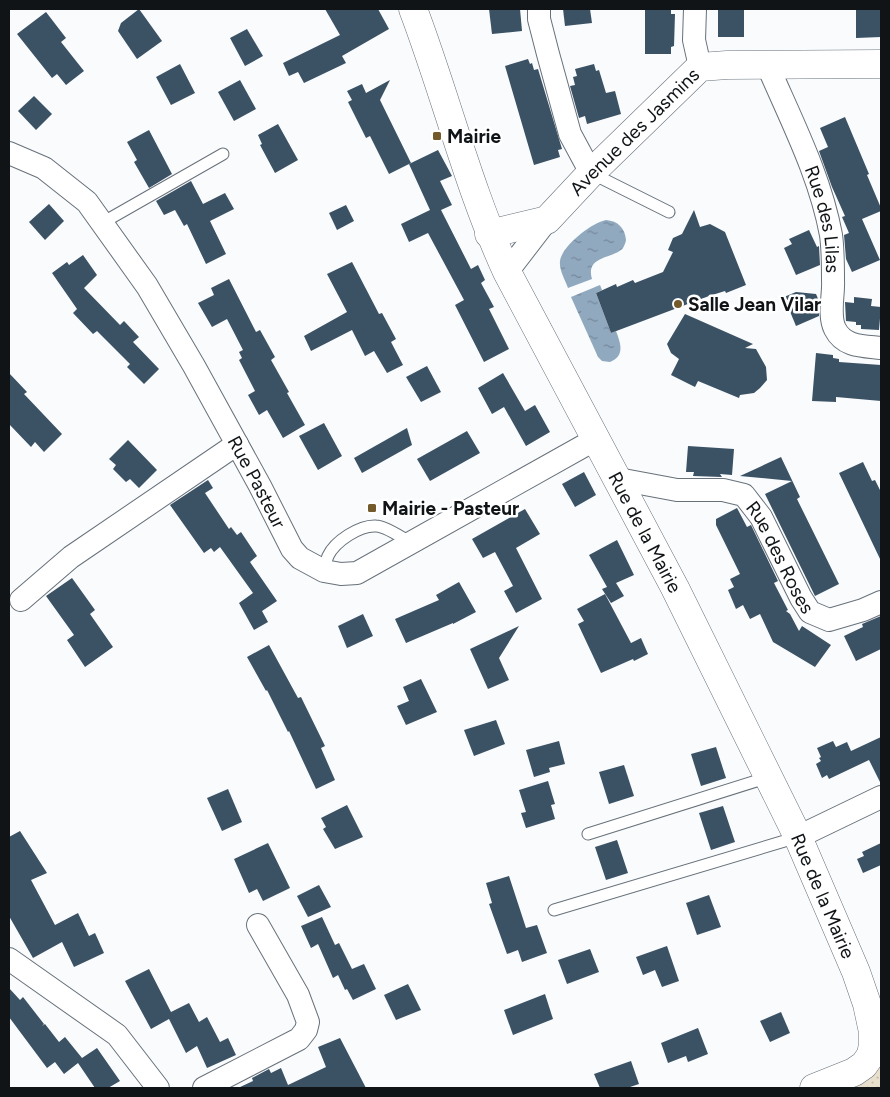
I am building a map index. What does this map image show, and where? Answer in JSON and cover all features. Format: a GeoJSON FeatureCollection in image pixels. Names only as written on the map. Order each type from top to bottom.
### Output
{"type":"FeatureCollection","features":[{"type":"Feature","properties":{"kind":"street","name":"Rue de la Mairie"},"geometry":{"type":"LineString","coordinates":[[413,9],[433,62],[489,234],[506,272],[676,588],[798,837],[856,972],[874,1001],[873,1044],[876,1053]]}},
{"type":"Feature","properties":{"kind":"street"},"geometry":{"type":"LineString","coordinates":[[539,9],[539,19],[570,134],[591,173]]}},
{"type":"Feature","properties":{"kind":"street"},"geometry":{"type":"LineString","coordinates":[[695,9],[694,40],[700,68]]}},
{"type":"Feature","properties":{"kind":"street","name":"Avenue des Jasmins"},"geometry":{"type":"LineString","coordinates":[[506,272],[548,220],[591,173],[700,68],[767,64],[881,64]]}},
{"type":"Feature","properties":{"kind":"street","name":"Rue des Lilas"},"geometry":{"type":"LineString","coordinates":[[767,64],[810,162],[826,213],[831,237],[832,316],[834,327],[840,338],[852,345],[881,348]]}},
{"type":"Feature","properties":{"kind":"street","name":"Rue Pasteur"},"geometry":{"type":"LineString","coordinates":[[9,153],[44,168],[87,202],[147,286],[237,444],[292,549],[300,558],[324,571],[341,574],[357,573],[596,439]]}},
{"type":"Feature","properties":{"kind":"street"},"geometry":{"type":"LineString","coordinates":[[489,234],[548,220]]}},
{"type":"Feature","properties":{"kind":"street"},"geometry":{"type":"LineString","coordinates":[[21,600],[71,557],[237,444]]}},
{"type":"Feature","properties":{"kind":"street","name":"Rue des Roses"},"geometry":{"type":"LineString","coordinates":[[618,479],[677,490],[722,490],[744,495],[761,517],[801,598],[810,612],[829,620],[863,610],[881,602]]}},
{"type":"Feature","properties":{"kind":"street"},"geometry":{"type":"LineString","coordinates":[[798,837],[881,797]]}},
{"type":"Feature","properties":{"kind":"street"},"geometry":{"type":"LineString","coordinates":[[204,1088],[299,1039],[306,1030],[308,1022],[298,995],[258,925]]}},
{"type":"Feature","properties":{"kind":"street"},"geometry":{"type":"LineString","coordinates":[[9,959],[117,1035],[158,1088]]}},
{"type":"Feature","properties":{"kind":"street"},"geometry":{"type":"LineString","coordinates":[[814,1088],[854,1072],[876,1053]]}},
{"type":"Feature","properties":{"kind":"lane"},"geometry":{"type":"LineString","coordinates":[[102,223],[223,154]]}},
{"type":"Feature","properties":{"kind":"lane"},"geometry":{"type":"LineString","coordinates":[[591,173],[669,212]]}},
{"type":"Feature","properties":{"kind":"lane"},"geometry":{"type":"LineString","coordinates":[[324,571],[329,554],[347,535],[358,530],[377,526],[411,543]]}},
{"type":"Feature","properties":{"kind":"lane"},"geometry":{"type":"LineString","coordinates":[[588,834],[769,777]]}},
{"type":"Feature","properties":{"kind":"lane"},"geometry":{"type":"LineString","coordinates":[[554,910],[798,837]]}},
{"type":"Feature","properties":{"kind":"shaded area"},"geometry":{"type":"Polygon","coordinates":[[[881,1058],[881,1088],[829,1088],[881,1058]]]}},
{"type":"Feature","properties":{"kind":"water"},"geometry":{"type":"Polygon","coordinates":[[[606,220],[614,222],[622,229],[626,240],[623,248],[619,252],[596,262],[591,271],[592,279],[568,288],[560,268],[562,255],[571,242],[585,230],[606,220]]]}},
{"type":"Feature","properties":{"kind":"water"},"geometry":{"type":"Polygon","coordinates":[[[600,285],[602,290],[596,293],[611,333],[616,331],[620,345],[620,353],[610,362],[602,361],[598,357],[571,297],[600,285]]]}},
{"type":"Feature","properties":{"kind":"building"},"geometry":{"type":"Polygon","coordinates":[[[139,9],[162,41],[137,59],[118,31],[121,23],[139,9]]]}},
{"type":"Feature","properties":{"kind":"building"},"geometry":{"type":"Polygon","coordinates":[[[325,9],[378,9],[389,29],[342,56],[346,63],[304,83],[298,72],[289,76],[283,63],[340,35],[325,9]]]}},
{"type":"Feature","properties":{"kind":"building"},"geometry":{"type":"Polygon","coordinates":[[[489,9],[520,9],[522,31],[492,34],[489,9]]]}},
{"type":"Feature","properties":{"kind":"building"},"geometry":{"type":"Polygon","coordinates":[[[563,9],[590,9],[592,23],[565,26],[563,9]]]}},
{"type":"Feature","properties":{"kind":"building"},"geometry":{"type":"Polygon","coordinates":[[[645,9],[671,9],[671,14],[675,14],[674,46],[671,47],[671,54],[645,54],[645,9]]]}},
{"type":"Feature","properties":{"kind":"building"},"geometry":{"type":"Polygon","coordinates":[[[718,9],[744,9],[744,37],[718,37],[718,9]]]}},
{"type":"Feature","properties":{"kind":"building"},"geometry":{"type":"Polygon","coordinates":[[[856,9],[881,9],[881,37],[856,38],[856,9]]]}},
{"type":"Feature","properties":{"kind":"building"},"geometry":{"type":"Polygon","coordinates":[[[46,12],[66,38],[61,42],[84,71],[66,85],[57,74],[52,78],[17,34],[46,12]]]}},
{"type":"Feature","properties":{"kind":"building"},"geometry":{"type":"Polygon","coordinates":[[[247,29],[263,56],[245,66],[230,38],[247,29]]]}},
{"type":"Feature","properties":{"kind":"building"},"geometry":{"type":"Polygon","coordinates":[[[528,59],[530,64],[532,63],[534,70],[538,69],[562,149],[558,150],[560,157],[534,165],[505,66],[528,59]]]}},
{"type":"Feature","properties":{"kind":"building"},"geometry":{"type":"Polygon","coordinates":[[[180,64],[195,93],[171,105],[156,77],[180,64]]]}},
{"type":"Feature","properties":{"kind":"building"},"geometry":{"type":"Polygon","coordinates":[[[594,64],[596,71],[599,70],[606,93],[615,91],[621,114],[587,124],[585,116],[579,118],[570,86],[575,85],[573,77],[577,76],[575,69],[594,64]]]}},
{"type":"Feature","properties":{"kind":"building"},"geometry":{"type":"Polygon","coordinates":[[[240,80],[256,109],[234,121],[218,92],[240,80]]]}},
{"type":"Feature","properties":{"kind":"building"},"geometry":{"type":"Polygon","coordinates":[[[390,80],[380,100],[411,163],[389,174],[370,136],[366,138],[348,102],[352,100],[347,91],[362,84],[366,93],[390,80]]]}},
{"type":"Feature","properties":{"kind":"building"},"geometry":{"type":"Polygon","coordinates":[[[34,96],[52,114],[36,130],[18,111],[34,96]]]}},
{"type":"Feature","properties":{"kind":"building"},"geometry":{"type":"Polygon","coordinates":[[[845,117],[881,208],[881,211],[862,219],[880,260],[852,272],[846,259],[844,235],[849,233],[842,217],[845,216],[819,151],[828,147],[820,128],[845,117]]]}},
{"type":"Feature","properties":{"kind":"building"},"geometry":{"type":"Polygon","coordinates":[[[278,124],[298,160],[275,173],[260,145],[262,144],[258,135],[278,124]]]}},
{"type":"Feature","properties":{"kind":"building"},"geometry":{"type":"Polygon","coordinates":[[[149,130],[172,174],[149,188],[134,162],[137,160],[127,142],[149,130]]]}},
{"type":"Feature","properties":{"kind":"building"},"geometry":{"type":"Polygon","coordinates":[[[438,150],[452,176],[440,181],[452,205],[441,210],[471,269],[478,265],[485,280],[481,283],[494,307],[489,309],[509,349],[484,362],[455,305],[464,300],[428,233],[409,242],[401,224],[430,210],[409,164],[438,150]]]}},
{"type":"Feature","properties":{"kind":"building"},"geometry":{"type":"Polygon","coordinates":[[[191,181],[203,204],[225,193],[234,209],[210,221],[226,254],[206,264],[187,224],[184,226],[175,210],[164,215],[156,201],[191,181]]]}},
{"type":"Feature","properties":{"kind":"building"},"geometry":{"type":"Polygon","coordinates":[[[49,204],[64,221],[45,240],[29,222],[49,204]]]}},
{"type":"Feature","properties":{"kind":"building"},"geometry":{"type":"Polygon","coordinates":[[[346,205],[354,221],[337,230],[329,213],[346,205]]]}},
{"type":"Feature","properties":{"kind":"building"},"geometry":{"type":"Polygon","coordinates":[[[694,210],[700,227],[710,224],[725,232],[746,285],[726,293],[725,291],[709,296],[611,333],[596,293],[616,284],[617,287],[633,280],[635,283],[663,272],[673,252],[668,250],[673,238],[682,234],[694,210]]]}},
{"type":"Feature","properties":{"kind":"building"},"geometry":{"type":"Polygon","coordinates":[[[809,230],[817,247],[819,246],[820,265],[796,275],[784,248],[792,244],[789,239],[809,230]]]}},
{"type":"Feature","properties":{"kind":"building"},"geometry":{"type":"Polygon","coordinates":[[[83,255],[97,275],[84,288],[120,325],[124,321],[139,337],[133,342],[159,369],[144,384],[127,367],[130,364],[97,331],[93,334],[73,313],[77,309],[52,273],[67,262],[69,265],[83,255]]]}},
{"type":"Feature","properties":{"kind":"building"},"geometry":{"type":"Polygon","coordinates":[[[352,262],[379,314],[382,313],[396,339],[391,342],[403,365],[387,373],[374,351],[365,356],[352,330],[311,351],[304,336],[347,312],[327,274],[352,262]]]}},
{"type":"Feature","properties":{"kind":"building"},"geometry":{"type":"Polygon","coordinates":[[[229,279],[256,332],[260,330],[275,357],[271,360],[305,425],[283,438],[267,410],[259,415],[248,395],[255,391],[239,360],[242,358],[239,352],[243,350],[227,319],[212,327],[198,303],[214,295],[211,288],[229,279]]]}},
{"type":"Feature","properties":{"kind":"building"},"geometry":{"type":"Polygon","coordinates":[[[796,292],[816,294],[819,301],[819,316],[796,326],[784,297],[796,292]]]}},
{"type":"Feature","properties":{"kind":"building"},"geometry":{"type":"Polygon","coordinates":[[[854,297],[872,299],[871,306],[881,307],[879,330],[861,329],[861,325],[856,325],[856,322],[846,321],[845,302],[854,303],[854,297]]]}},
{"type":"Feature","properties":{"kind":"building"},"geometry":{"type":"Polygon","coordinates":[[[685,314],[753,344],[745,348],[756,349],[766,367],[767,380],[760,388],[754,393],[740,395],[739,398],[698,381],[695,387],[671,375],[679,359],[671,353],[667,344],[685,314]]]}},
{"type":"Feature","properties":{"kind":"building"},"geometry":{"type":"Polygon","coordinates":[[[816,353],[833,355],[833,358],[839,359],[839,362],[881,365],[881,401],[836,397],[836,402],[812,401],[816,353]]]}},
{"type":"Feature","properties":{"kind":"building"},"geometry":{"type":"Polygon","coordinates":[[[427,366],[441,392],[421,402],[406,377],[427,366]]]}},
{"type":"Feature","properties":{"kind":"building"},"geometry":{"type":"Polygon","coordinates":[[[9,373],[27,392],[24,394],[62,434],[44,452],[35,442],[31,447],[9,424],[9,373]]]}},
{"type":"Feature","properties":{"kind":"building"},"geometry":{"type":"Polygon","coordinates":[[[503,373],[525,411],[535,405],[550,432],[526,446],[504,407],[492,414],[478,388],[503,373]]]}},
{"type":"Feature","properties":{"kind":"building"},"geometry":{"type":"Polygon","coordinates":[[[324,423],[342,456],[318,470],[299,436],[324,423]]]}},
{"type":"Feature","properties":{"kind":"building"},"geometry":{"type":"Polygon","coordinates":[[[407,428],[412,445],[362,473],[354,458],[407,428]]]}},
{"type":"Feature","properties":{"kind":"building"},"geometry":{"type":"Polygon","coordinates":[[[467,431],[480,453],[430,481],[417,459],[467,431]]]}},
{"type":"Feature","properties":{"kind":"building"},"geometry":{"type":"Polygon","coordinates":[[[128,440],[157,470],[139,488],[130,479],[126,482],[113,469],[116,465],[109,459],[128,440]]]}},
{"type":"Feature","properties":{"kind":"building"},"geometry":{"type":"Polygon","coordinates":[[[688,446],[734,449],[732,475],[720,474],[722,477],[693,476],[694,472],[686,472],[688,446]]]}},
{"type":"Feature","properties":{"kind":"building"},"geometry":{"type":"Polygon","coordinates":[[[781,457],[800,497],[797,499],[839,584],[815,596],[765,494],[792,481],[740,476],[781,457]]]}},
{"type":"Feature","properties":{"kind":"building"},"geometry":{"type":"Polygon","coordinates":[[[863,462],[872,481],[875,480],[881,492],[881,561],[839,473],[863,462]]]}},
{"type":"Feature","properties":{"kind":"building"},"geometry":{"type":"Polygon","coordinates":[[[584,472],[596,495],[575,507],[562,484],[584,472]]]}},
{"type":"Feature","properties":{"kind":"building"},"geometry":{"type":"Polygon","coordinates":[[[208,480],[213,488],[205,493],[229,529],[231,527],[237,535],[241,532],[257,556],[250,562],[277,601],[262,611],[268,622],[254,630],[239,603],[253,593],[220,547],[214,552],[211,548],[204,553],[170,505],[208,480]]]}},
{"type":"Feature","properties":{"kind":"building"},"geometry":{"type":"Polygon","coordinates":[[[737,508],[747,527],[751,525],[778,581],[774,583],[788,610],[786,611],[790,614],[799,631],[802,626],[831,645],[815,667],[773,642],[760,614],[750,619],[743,605],[736,609],[728,590],[734,587],[730,579],[740,574],[716,525],[716,519],[737,508]]]}},
{"type":"Feature","properties":{"kind":"building"},"geometry":{"type":"Polygon","coordinates":[[[525,509],[540,534],[516,548],[542,599],[516,613],[504,591],[513,586],[495,552],[483,558],[472,539],[525,509]]]}},
{"type":"Feature","properties":{"kind":"building"},"geometry":{"type":"Polygon","coordinates":[[[617,540],[634,575],[616,583],[624,596],[611,603],[602,589],[607,587],[589,555],[617,540]]]}},
{"type":"Feature","properties":{"kind":"building"},"geometry":{"type":"Polygon","coordinates":[[[72,578],[95,610],[90,614],[113,647],[85,667],[67,640],[74,635],[46,596],[72,578]]]}},
{"type":"Feature","properties":{"kind":"building"},"geometry":{"type":"Polygon","coordinates":[[[459,582],[476,612],[453,624],[406,643],[395,619],[439,600],[436,595],[459,582]]]}},
{"type":"Feature","properties":{"kind":"building"},"geometry":{"type":"Polygon","coordinates":[[[605,594],[631,643],[641,638],[648,654],[601,673],[578,624],[584,621],[577,609],[605,594]]]}},
{"type":"Feature","properties":{"kind":"building"},"geometry":{"type":"Polygon","coordinates":[[[363,614],[373,636],[347,648],[338,626],[363,614]]]}},
{"type":"Feature","properties":{"kind":"building"},"geometry":{"type":"Polygon","coordinates":[[[881,616],[881,649],[856,661],[844,636],[863,627],[862,624],[881,616]]]}},
{"type":"Feature","properties":{"kind":"building"},"geometry":{"type":"Polygon","coordinates":[[[519,626],[499,658],[509,680],[488,689],[470,649],[519,626]]]}},
{"type":"Feature","properties":{"kind":"building"},"geometry":{"type":"Polygon","coordinates":[[[269,645],[298,698],[301,697],[325,746],[321,748],[335,780],[316,789],[289,731],[247,657],[269,645]]]}},
{"type":"Feature","properties":{"kind":"building"},"geometry":{"type":"Polygon","coordinates":[[[421,679],[437,712],[406,725],[397,706],[409,701],[403,687],[421,679]]]}},
{"type":"Feature","properties":{"kind":"building"},"geometry":{"type":"Polygon","coordinates":[[[496,720],[505,744],[474,756],[464,730],[496,720]]]}},
{"type":"Feature","properties":{"kind":"building"},"geometry":{"type":"Polygon","coordinates":[[[881,737],[881,784],[869,760],[829,779],[827,775],[822,778],[816,764],[821,761],[817,748],[833,741],[836,747],[847,742],[851,751],[881,737]]]}},
{"type":"Feature","properties":{"kind":"building"},"geometry":{"type":"Polygon","coordinates":[[[559,741],[565,764],[549,768],[550,772],[534,777],[526,750],[559,741]]]}},
{"type":"Feature","properties":{"kind":"building"},"geometry":{"type":"Polygon","coordinates":[[[716,747],[726,778],[701,786],[691,754],[716,747]]]}},
{"type":"Feature","properties":{"kind":"building"},"geometry":{"type":"Polygon","coordinates":[[[624,765],[634,796],[609,804],[599,772],[624,765]]]}},
{"type":"Feature","properties":{"kind":"building"},"geometry":{"type":"Polygon","coordinates":[[[548,781],[555,804],[551,805],[555,819],[526,828],[521,813],[526,812],[519,790],[548,781]]]}},
{"type":"Feature","properties":{"kind":"building"},"geometry":{"type":"Polygon","coordinates":[[[228,789],[242,822],[222,831],[207,798],[228,789]]]}},
{"type":"Feature","properties":{"kind":"building"},"geometry":{"type":"Polygon","coordinates":[[[347,805],[363,837],[335,849],[323,829],[326,827],[321,818],[347,805]]]}},
{"type":"Feature","properties":{"kind":"building"},"geometry":{"type":"Polygon","coordinates":[[[723,806],[735,842],[711,850],[699,813],[723,806]]]}},
{"type":"Feature","properties":{"kind":"building"},"geometry":{"type":"Polygon","coordinates":[[[20,831],[47,873],[31,880],[55,925],[78,913],[89,936],[95,933],[104,953],[74,967],[62,942],[33,958],[9,916],[9,837],[20,831]]]}},
{"type":"Feature","properties":{"kind":"building"},"geometry":{"type":"Polygon","coordinates":[[[617,840],[628,873],[606,880],[595,847],[617,840]]]}},
{"type":"Feature","properties":{"kind":"building"},"geometry":{"type":"Polygon","coordinates":[[[268,843],[290,888],[263,901],[257,889],[249,893],[234,859],[268,843]]]}},
{"type":"Feature","properties":{"kind":"building"},"geometry":{"type":"Polygon","coordinates":[[[881,843],[881,865],[863,873],[857,859],[864,856],[862,852],[881,843]]]}},
{"type":"Feature","properties":{"kind":"building"},"geometry":{"type":"Polygon","coordinates":[[[509,876],[526,928],[537,925],[547,953],[522,962],[518,950],[507,954],[489,904],[492,903],[486,883],[509,876]]]}},
{"type":"Feature","properties":{"kind":"building"},"geometry":{"type":"Polygon","coordinates":[[[319,885],[331,907],[308,917],[297,896],[319,885]]]}},
{"type":"Feature","properties":{"kind":"building"},"geometry":{"type":"Polygon","coordinates":[[[709,895],[721,927],[697,935],[686,903],[709,895]]]}},
{"type":"Feature","properties":{"kind":"building"},"geometry":{"type":"Polygon","coordinates":[[[322,917],[335,945],[339,943],[352,969],[364,964],[376,989],[353,1000],[347,989],[345,990],[338,975],[333,978],[318,944],[311,948],[301,926],[322,917]]]}},
{"type":"Feature","properties":{"kind":"building"},"geometry":{"type":"Polygon","coordinates":[[[667,946],[679,981],[662,987],[655,970],[643,975],[636,957],[667,946]]]}},
{"type":"Feature","properties":{"kind":"building"},"geometry":{"type":"Polygon","coordinates":[[[590,949],[599,972],[567,984],[558,960],[590,949]]]}},
{"type":"Feature","properties":{"kind":"building"},"geometry":{"type":"Polygon","coordinates":[[[149,969],[171,1012],[189,1003],[199,1022],[207,1017],[220,1042],[228,1038],[236,1055],[207,1068],[197,1046],[186,1053],[169,1019],[151,1029],[125,981],[149,969]]]}},
{"type":"Feature","properties":{"kind":"building"},"geometry":{"type":"Polygon","coordinates":[[[408,984],[421,1010],[396,1020],[384,995],[408,984]]]}},
{"type":"Feature","properties":{"kind":"building"},"geometry":{"type":"Polygon","coordinates":[[[9,988],[20,1000],[23,997],[44,1024],[42,1026],[45,1024],[59,1042],[65,1037],[82,1058],[97,1048],[120,1081],[108,1088],[95,1088],[78,1063],[64,1074],[55,1062],[47,1068],[9,1017],[9,988]]]}},
{"type":"Feature","properties":{"kind":"building"},"geometry":{"type":"Polygon","coordinates":[[[545,994],[553,1019],[513,1035],[504,1010],[545,994]]]}},
{"type":"Feature","properties":{"kind":"building"},"geometry":{"type":"Polygon","coordinates":[[[781,1012],[790,1033],[770,1042],[760,1021],[781,1012]]]}},
{"type":"Feature","properties":{"kind":"building"},"geometry":{"type":"Polygon","coordinates":[[[698,1028],[708,1054],[688,1062],[686,1056],[668,1063],[661,1043],[698,1028]]]}},
{"type":"Feature","properties":{"kind":"building"},"geometry":{"type":"Polygon","coordinates":[[[340,1038],[366,1088],[238,1088],[253,1081],[252,1078],[269,1069],[271,1073],[281,1068],[288,1085],[326,1067],[318,1047],[340,1038]]]}},
{"type":"Feature","properties":{"kind":"building"},"geometry":{"type":"Polygon","coordinates":[[[631,1061],[639,1084],[627,1088],[600,1088],[594,1074],[631,1061]]]}},
{"type":"Feature","properties":{"kind":"place","name":"Mairie"},"geometry":{"type":"Point","coordinates":[437,136]}},
{"type":"Feature","properties":{"kind":"place","name":"Salle Jean Vilar"},"geometry":{"type":"Point","coordinates":[678,304]}},
{"type":"Feature","properties":{"kind":"place","name":"Mairie - Pasteur"},"geometry":{"type":"Point","coordinates":[372,508]}}]}
